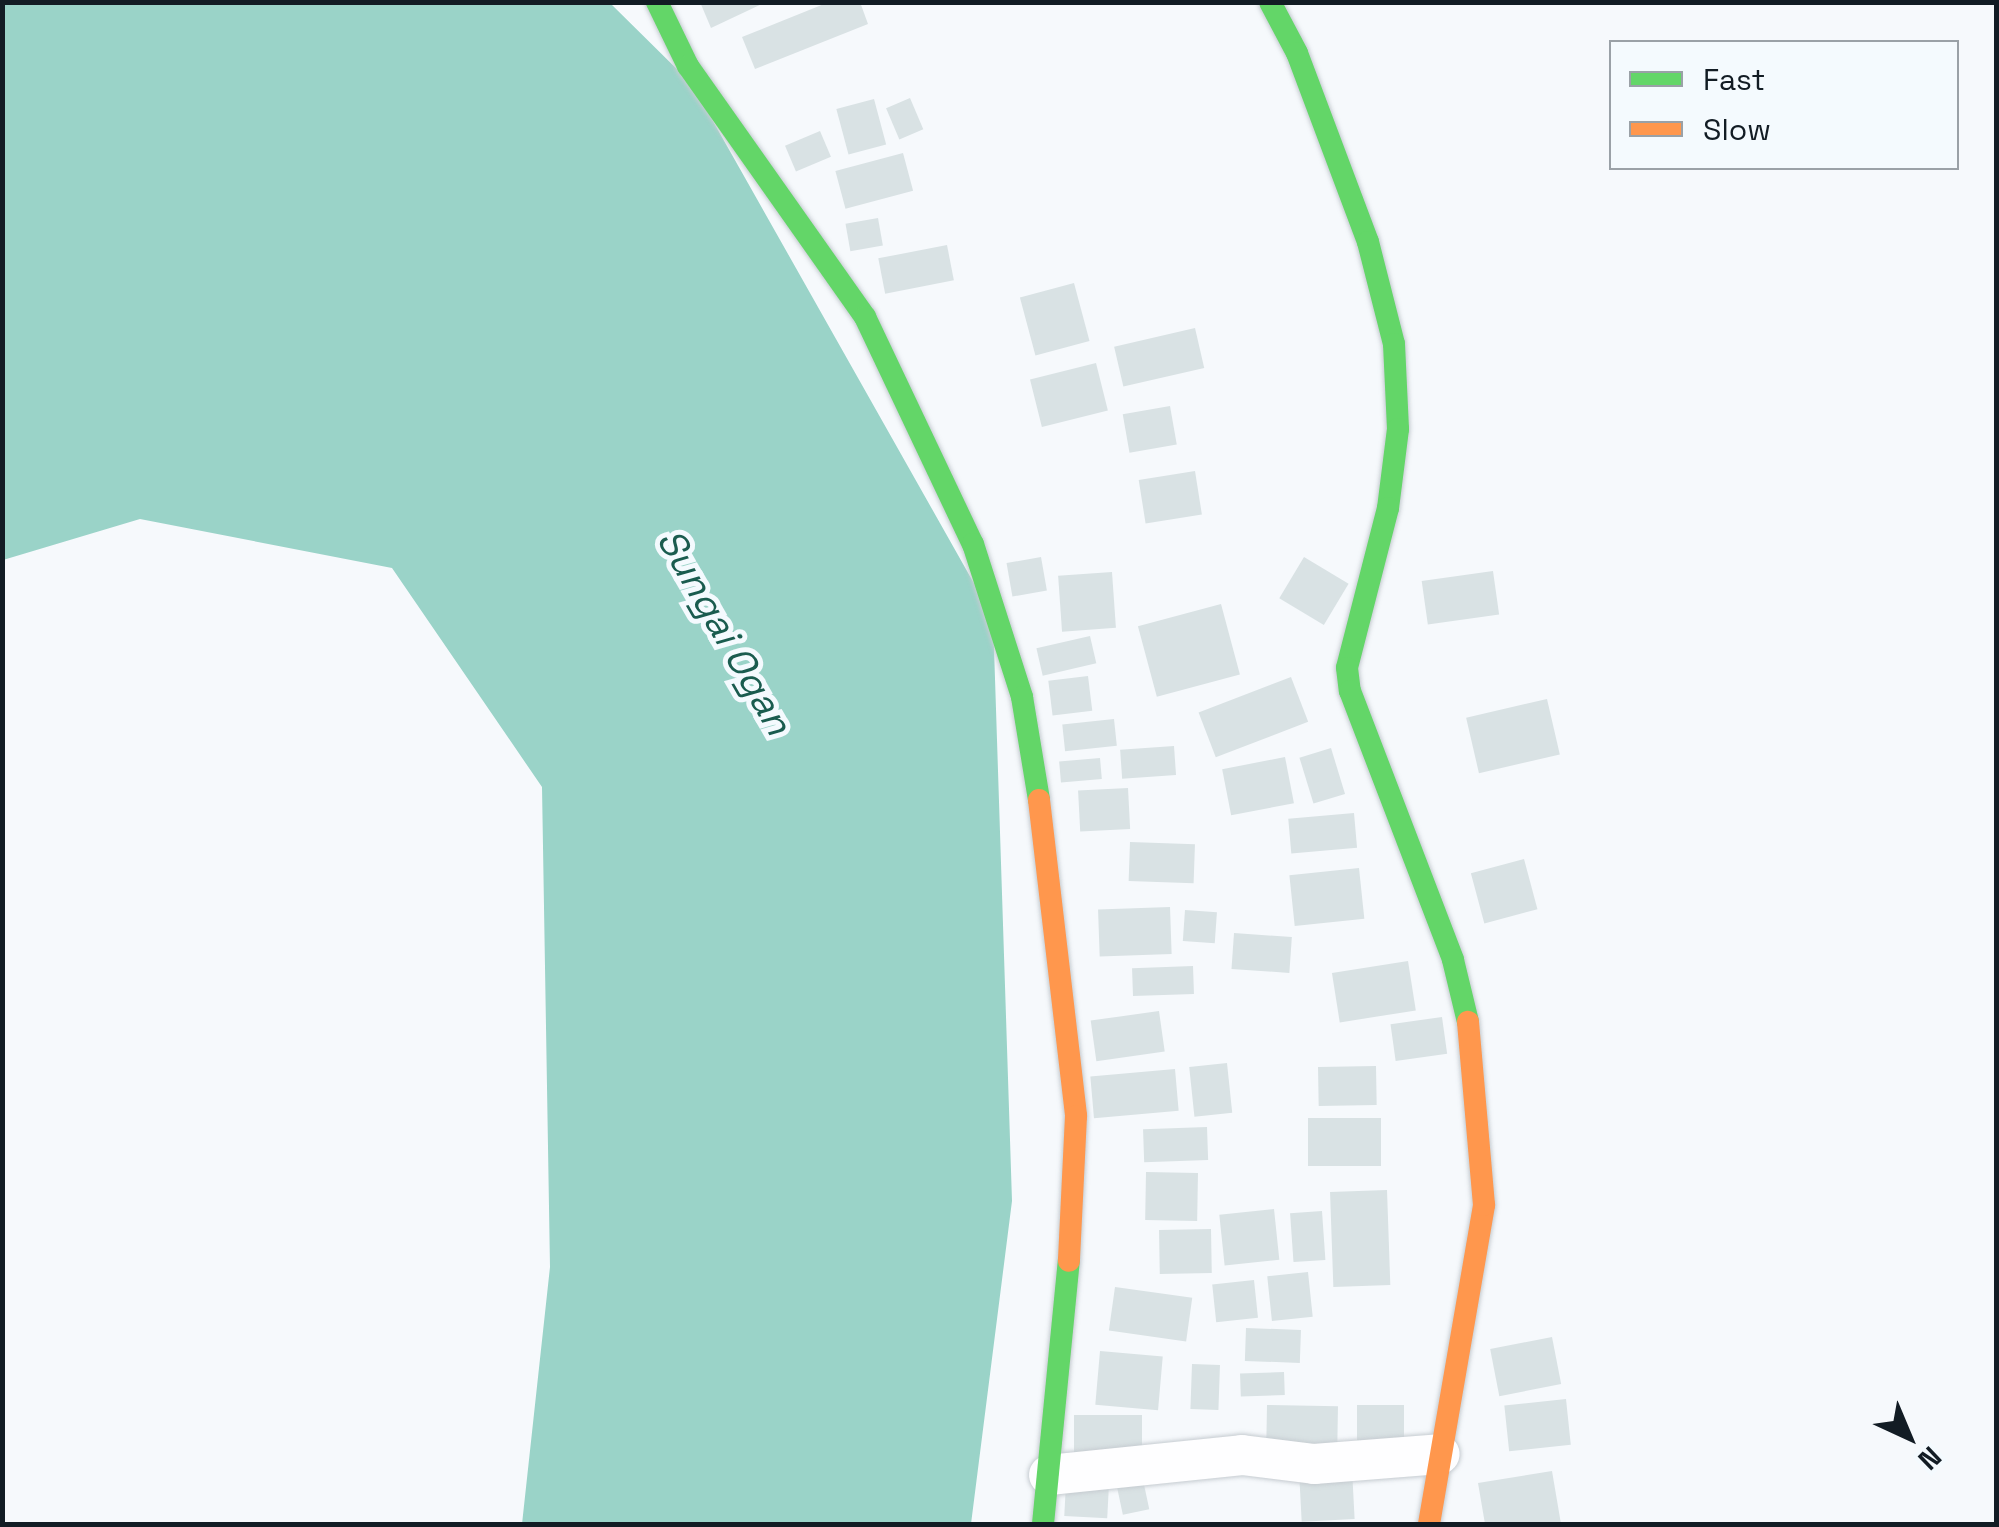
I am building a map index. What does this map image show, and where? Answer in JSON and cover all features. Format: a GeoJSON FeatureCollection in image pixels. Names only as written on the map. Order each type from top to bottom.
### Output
{"type":"FeatureCollection","features":[{"type":"Feature","properties":{"kind":"street"},"geometry":{"type":"LineString","coordinates":[[658,2],[688,66],[865,318],[973,544],[1022,697],[1054,886],[1076,1116],[1044,1524]]}},
{"type":"Feature","properties":{"kind":"street"},"geometry":{"type":"LineString","coordinates":[[1270,2],[1297,53],[1368,242],[1394,344],[1398,429],[1388,508],[1347,668],[1359,720],[1453,960],[1475,1054],[1484,1205],[1429,1524]]}},
{"type":"Feature","properties":{"kind":"street"},"geometry":{"type":"LineString","coordinates":[[1049,1475],[1242,1455],[1314,1464],[1440,1454]]}},
{"type":"Feature","properties":{"kind":"water","name":"Sungai Ogan"},"geometry":{"type":"Polygon","coordinates":[[[3,3],[610,3],[692,84],[993,617],[1012,1201],[971,1524],[522,1524],[550,1267],[542,787],[392,568],[140,519],[3,560],[3,3]]]}},
{"type":"Feature","properties":{"kind":"building"},"geometry":{"type":"Polygon","coordinates":[[[700,2],[766,2],[711,28],[700,2]]]}},
{"type":"Feature","properties":{"kind":"building"},"geometry":{"type":"Polygon","coordinates":[[[829,2],[860,2],[868,24],[755,69],[742,37],[829,2]]]}},
{"type":"Feature","properties":{"kind":"building"},"geometry":{"type":"Polygon","coordinates":[[[910,98],[923,129],[899,139],[886,108],[910,98]]]}},
{"type":"Feature","properties":{"kind":"building"},"geometry":{"type":"Polygon","coordinates":[[[874,99],[886,144],[848,154],[836,109],[874,99]]]}},
{"type":"Feature","properties":{"kind":"building"},"geometry":{"type":"Polygon","coordinates":[[[820,131],[831,157],[796,172],[785,146],[820,131]]]}},
{"type":"Feature","properties":{"kind":"building"},"geometry":{"type":"Polygon","coordinates":[[[903,153],[913,191],[845,209],[835,171],[903,153]]]}},
{"type":"Feature","properties":{"kind":"building"},"geometry":{"type":"Polygon","coordinates":[[[878,218],[883,246],[850,251],[846,224],[878,218]]]}},
{"type":"Feature","properties":{"kind":"building"},"geometry":{"type":"Polygon","coordinates":[[[947,245],[954,280],[885,294],[878,258],[947,245]]]}},
{"type":"Feature","properties":{"kind":"building"},"geometry":{"type":"Polygon","coordinates":[[[1074,283],[1090,341],[1035,355],[1020,297],[1074,283]]]}},
{"type":"Feature","properties":{"kind":"building"},"geometry":{"type":"Polygon","coordinates":[[[1195,328],[1204,368],[1123,387],[1114,347],[1195,328]]]}},
{"type":"Feature","properties":{"kind":"building"},"geometry":{"type":"Polygon","coordinates":[[[1096,363],[1108,411],[1042,427],[1030,379],[1096,363]]]}},
{"type":"Feature","properties":{"kind":"building"},"geometry":{"type":"Polygon","coordinates":[[[1170,406],[1177,444],[1130,453],[1123,414],[1170,406]]]}},
{"type":"Feature","properties":{"kind":"building"},"geometry":{"type":"Polygon","coordinates":[[[1195,471],[1202,514],[1146,523],[1139,480],[1195,471]]]}},
{"type":"Feature","properties":{"kind":"building"},"geometry":{"type":"Polygon","coordinates":[[[1041,557],[1047,590],[1012,597],[1007,563],[1041,557]]]}},
{"type":"Feature","properties":{"kind":"building"},"geometry":{"type":"Polygon","coordinates":[[[1304,557],[1349,584],[1324,625],[1279,598],[1304,557]]]}},
{"type":"Feature","properties":{"kind":"building"},"geometry":{"type":"Polygon","coordinates":[[[1493,571],[1499,615],[1428,625],[1422,581],[1493,571]]]}},
{"type":"Feature","properties":{"kind":"building"},"geometry":{"type":"Polygon","coordinates":[[[1112,572],[1116,628],[1062,632],[1058,576],[1112,572]]]}},
{"type":"Feature","properties":{"kind":"building"},"geometry":{"type":"Polygon","coordinates":[[[1221,604],[1240,675],[1157,697],[1138,626],[1221,604]]]}},
{"type":"Feature","properties":{"kind":"building"},"geometry":{"type":"Polygon","coordinates":[[[1090,636],[1096,663],[1043,676],[1036,648],[1090,636]]]}},
{"type":"Feature","properties":{"kind":"building"},"geometry":{"type":"Polygon","coordinates":[[[1088,676],[1092,711],[1053,716],[1048,681],[1088,676]]]}},
{"type":"Feature","properties":{"kind":"building"},"geometry":{"type":"Polygon","coordinates":[[[1291,677],[1308,722],[1216,757],[1199,712],[1291,677]]]}},
{"type":"Feature","properties":{"kind":"building"},"geometry":{"type":"Polygon","coordinates":[[[1547,699],[1560,755],[1479,773],[1466,718],[1547,699]]]}},
{"type":"Feature","properties":{"kind":"building"},"geometry":{"type":"Polygon","coordinates":[[[1114,719],[1117,746],[1065,751],[1062,724],[1114,719]]]}},
{"type":"Feature","properties":{"kind":"building"},"geometry":{"type":"Polygon","coordinates":[[[1174,746],[1176,775],[1122,779],[1120,750],[1174,746]]]}},
{"type":"Feature","properties":{"kind":"building"},"geometry":{"type":"Polygon","coordinates":[[[1331,748],[1345,794],[1313,804],[1299,758],[1331,748]]]}},
{"type":"Feature","properties":{"kind":"building"},"geometry":{"type":"Polygon","coordinates":[[[1285,757],[1294,803],[1231,815],[1222,769],[1285,757]]]}},
{"type":"Feature","properties":{"kind":"building"},"geometry":{"type":"Polygon","coordinates":[[[1100,758],[1102,779],[1061,782],[1059,762],[1100,758]]]}},
{"type":"Feature","properties":{"kind":"building"},"geometry":{"type":"Polygon","coordinates":[[[1128,788],[1130,829],[1080,832],[1078,791],[1128,788]]]}},
{"type":"Feature","properties":{"kind":"building"},"geometry":{"type":"Polygon","coordinates":[[[1354,813],[1357,848],[1291,854],[1288,819],[1354,813]]]}},
{"type":"Feature","properties":{"kind":"building"},"geometry":{"type":"Polygon","coordinates":[[[1130,842],[1195,844],[1194,883],[1129,881],[1130,842]]]}},
{"type":"Feature","properties":{"kind":"building"},"geometry":{"type":"Polygon","coordinates":[[[1524,859],[1537,909],[1484,923],[1471,873],[1524,859]]]}},
{"type":"Feature","properties":{"kind":"building"},"geometry":{"type":"Polygon","coordinates":[[[1359,868],[1364,919],[1295,926],[1289,875],[1359,868]]]}},
{"type":"Feature","properties":{"kind":"building"},"geometry":{"type":"Polygon","coordinates":[[[1170,907],[1172,954],[1100,956],[1098,910],[1170,907]]]}},
{"type":"Feature","properties":{"kind":"building"},"geometry":{"type":"Polygon","coordinates":[[[1185,910],[1217,912],[1215,943],[1183,941],[1185,910]]]}},
{"type":"Feature","properties":{"kind":"building"},"geometry":{"type":"Polygon","coordinates":[[[1234,933],[1292,937],[1289,973],[1231,969],[1234,933]]]}},
{"type":"Feature","properties":{"kind":"building"},"geometry":{"type":"Polygon","coordinates":[[[1408,961],[1416,1010],[1340,1022],[1332,973],[1408,961]]]}},
{"type":"Feature","properties":{"kind":"building"},"geometry":{"type":"Polygon","coordinates":[[[1193,966],[1194,994],[1133,996],[1132,968],[1193,966]]]}},
{"type":"Feature","properties":{"kind":"building"},"geometry":{"type":"Polygon","coordinates":[[[1159,1011],[1165,1052],[1096,1061],[1091,1021],[1159,1011]]]}},
{"type":"Feature","properties":{"kind":"building"},"geometry":{"type":"Polygon","coordinates":[[[1442,1017],[1447,1054],[1396,1061],[1391,1024],[1442,1017]]]}},
{"type":"Feature","properties":{"kind":"building"},"geometry":{"type":"Polygon","coordinates":[[[1227,1063],[1232,1113],[1194,1117],[1189,1067],[1227,1063]]]}},
{"type":"Feature","properties":{"kind":"building"},"geometry":{"type":"Polygon","coordinates":[[[1376,1066],[1377,1105],[1319,1106],[1318,1067],[1376,1066]]]}},
{"type":"Feature","properties":{"kind":"building"},"geometry":{"type":"Polygon","coordinates":[[[1175,1069],[1179,1111],[1094,1118],[1090,1076],[1175,1069]]]}},
{"type":"Feature","properties":{"kind":"building"},"geometry":{"type":"Polygon","coordinates":[[[1308,1118],[1381,1118],[1381,1166],[1308,1166],[1308,1118]]]}},
{"type":"Feature","properties":{"kind":"building"},"geometry":{"type":"Polygon","coordinates":[[[1207,1127],[1208,1160],[1144,1162],[1143,1129],[1207,1127]]]}},
{"type":"Feature","properties":{"kind":"building"},"geometry":{"type":"Polygon","coordinates":[[[1146,1172],[1198,1173],[1197,1221],[1145,1220],[1146,1172]]]}},
{"type":"Feature","properties":{"kind":"building"},"geometry":{"type":"Polygon","coordinates":[[[1387,1190],[1390,1285],[1333,1287],[1330,1192],[1387,1190]]]}},
{"type":"Feature","properties":{"kind":"building"},"geometry":{"type":"Polygon","coordinates":[[[1274,1209],[1279,1260],[1225,1265],[1219,1215],[1274,1209]]]}},
{"type":"Feature","properties":{"kind":"building"},"geometry":{"type":"Polygon","coordinates":[[[1322,1211],[1325,1260],[1293,1262],[1290,1213],[1322,1211]]]}},
{"type":"Feature","properties":{"kind":"building"},"geometry":{"type":"Polygon","coordinates":[[[1211,1229],[1212,1273],[1160,1274],[1159,1230],[1211,1229]]]}},
{"type":"Feature","properties":{"kind":"building"},"geometry":{"type":"Polygon","coordinates":[[[1308,1272],[1313,1317],[1272,1321],[1267,1276],[1308,1272]]]}},
{"type":"Feature","properties":{"kind":"building"},"geometry":{"type":"Polygon","coordinates":[[[1254,1280],[1258,1318],[1216,1322],[1212,1284],[1254,1280]]]}},
{"type":"Feature","properties":{"kind":"building"},"geometry":{"type":"Polygon","coordinates":[[[1115,1287],[1192,1298],[1186,1341],[1109,1331],[1115,1287]]]}},
{"type":"Feature","properties":{"kind":"building"},"geometry":{"type":"Polygon","coordinates":[[[1246,1328],[1301,1330],[1300,1363],[1245,1361],[1246,1328]]]}},
{"type":"Feature","properties":{"kind":"building"},"geometry":{"type":"Polygon","coordinates":[[[1552,1337],[1561,1384],[1499,1396],[1490,1349],[1552,1337]]]}},
{"type":"Feature","properties":{"kind":"building"},"geometry":{"type":"Polygon","coordinates":[[[1100,1351],[1163,1356],[1158,1410],[1095,1405],[1100,1351]]]}},
{"type":"Feature","properties":{"kind":"building"},"geometry":{"type":"Polygon","coordinates":[[[1192,1364],[1220,1365],[1218,1410],[1190,1409],[1192,1364]]]}},
{"type":"Feature","properties":{"kind":"building"},"geometry":{"type":"Polygon","coordinates":[[[1284,1372],[1285,1395],[1241,1397],[1240,1374],[1284,1372]]]}},
{"type":"Feature","properties":{"kind":"building"},"geometry":{"type":"Polygon","coordinates":[[[1566,1399],[1571,1445],[1509,1451],[1504,1405],[1566,1399]]]}},
{"type":"Feature","properties":{"kind":"building"},"geometry":{"type":"Polygon","coordinates":[[[1267,1405],[1338,1406],[1337,1458],[1266,1457],[1267,1405]]]}},
{"type":"Feature","properties":{"kind":"building"},"geometry":{"type":"Polygon","coordinates":[[[1357,1405],[1404,1405],[1404,1454],[1357,1454],[1357,1405]]]}},
{"type":"Feature","properties":{"kind":"building"},"geometry":{"type":"Polygon","coordinates":[[[1074,1415],[1142,1415],[1142,1467],[1074,1467],[1074,1415]]]}},
{"type":"Feature","properties":{"kind":"building"},"geometry":{"type":"Polygon","coordinates":[[[1352,1469],[1355,1519],[1302,1522],[1299,1472],[1352,1469]]]}},
{"type":"Feature","properties":{"kind":"building"},"geometry":{"type":"Polygon","coordinates":[[[1552,1471],[1561,1524],[1485,1524],[1478,1483],[1552,1471]]]}},
{"type":"Feature","properties":{"kind":"building"},"geometry":{"type":"Polygon","coordinates":[[[1142,1475],[1149,1509],[1123,1515],[1116,1481],[1142,1475]]]}},
{"type":"Feature","properties":{"kind":"building"},"geometry":{"type":"Polygon","coordinates":[[[1066,1483],[1109,1485],[1107,1518],[1064,1516],[1066,1483]]]}},
{"type":"Feature","properties":{"kind":"traffic: fast"},"geometry":{"type":"LineString","coordinates":[[657,2],[688,66],[865,317],[973,544],[1022,697],[1039,800]]}},
{"type":"Feature","properties":{"kind":"traffic: fast"},"geometry":{"type":"LineString","coordinates":[[1270,2],[1297,53],[1368,242],[1394,344],[1398,429],[1388,508],[1347,668],[1350,691],[1453,960],[1468,1022]]}},
{"type":"Feature","properties":{"kind":"traffic: fast"},"geometry":{"type":"LineString","coordinates":[[1043,1524],[1069,1261]]}},
{"type":"Feature","properties":{"kind":"traffic: slow"},"geometry":{"type":"LineString","coordinates":[[1039,800],[1076,1116],[1069,1261]]}},
{"type":"Feature","properties":{"kind":"traffic: slow"},"geometry":{"type":"LineString","coordinates":[[1429,1524],[1484,1205],[1468,1022]]}}]}
